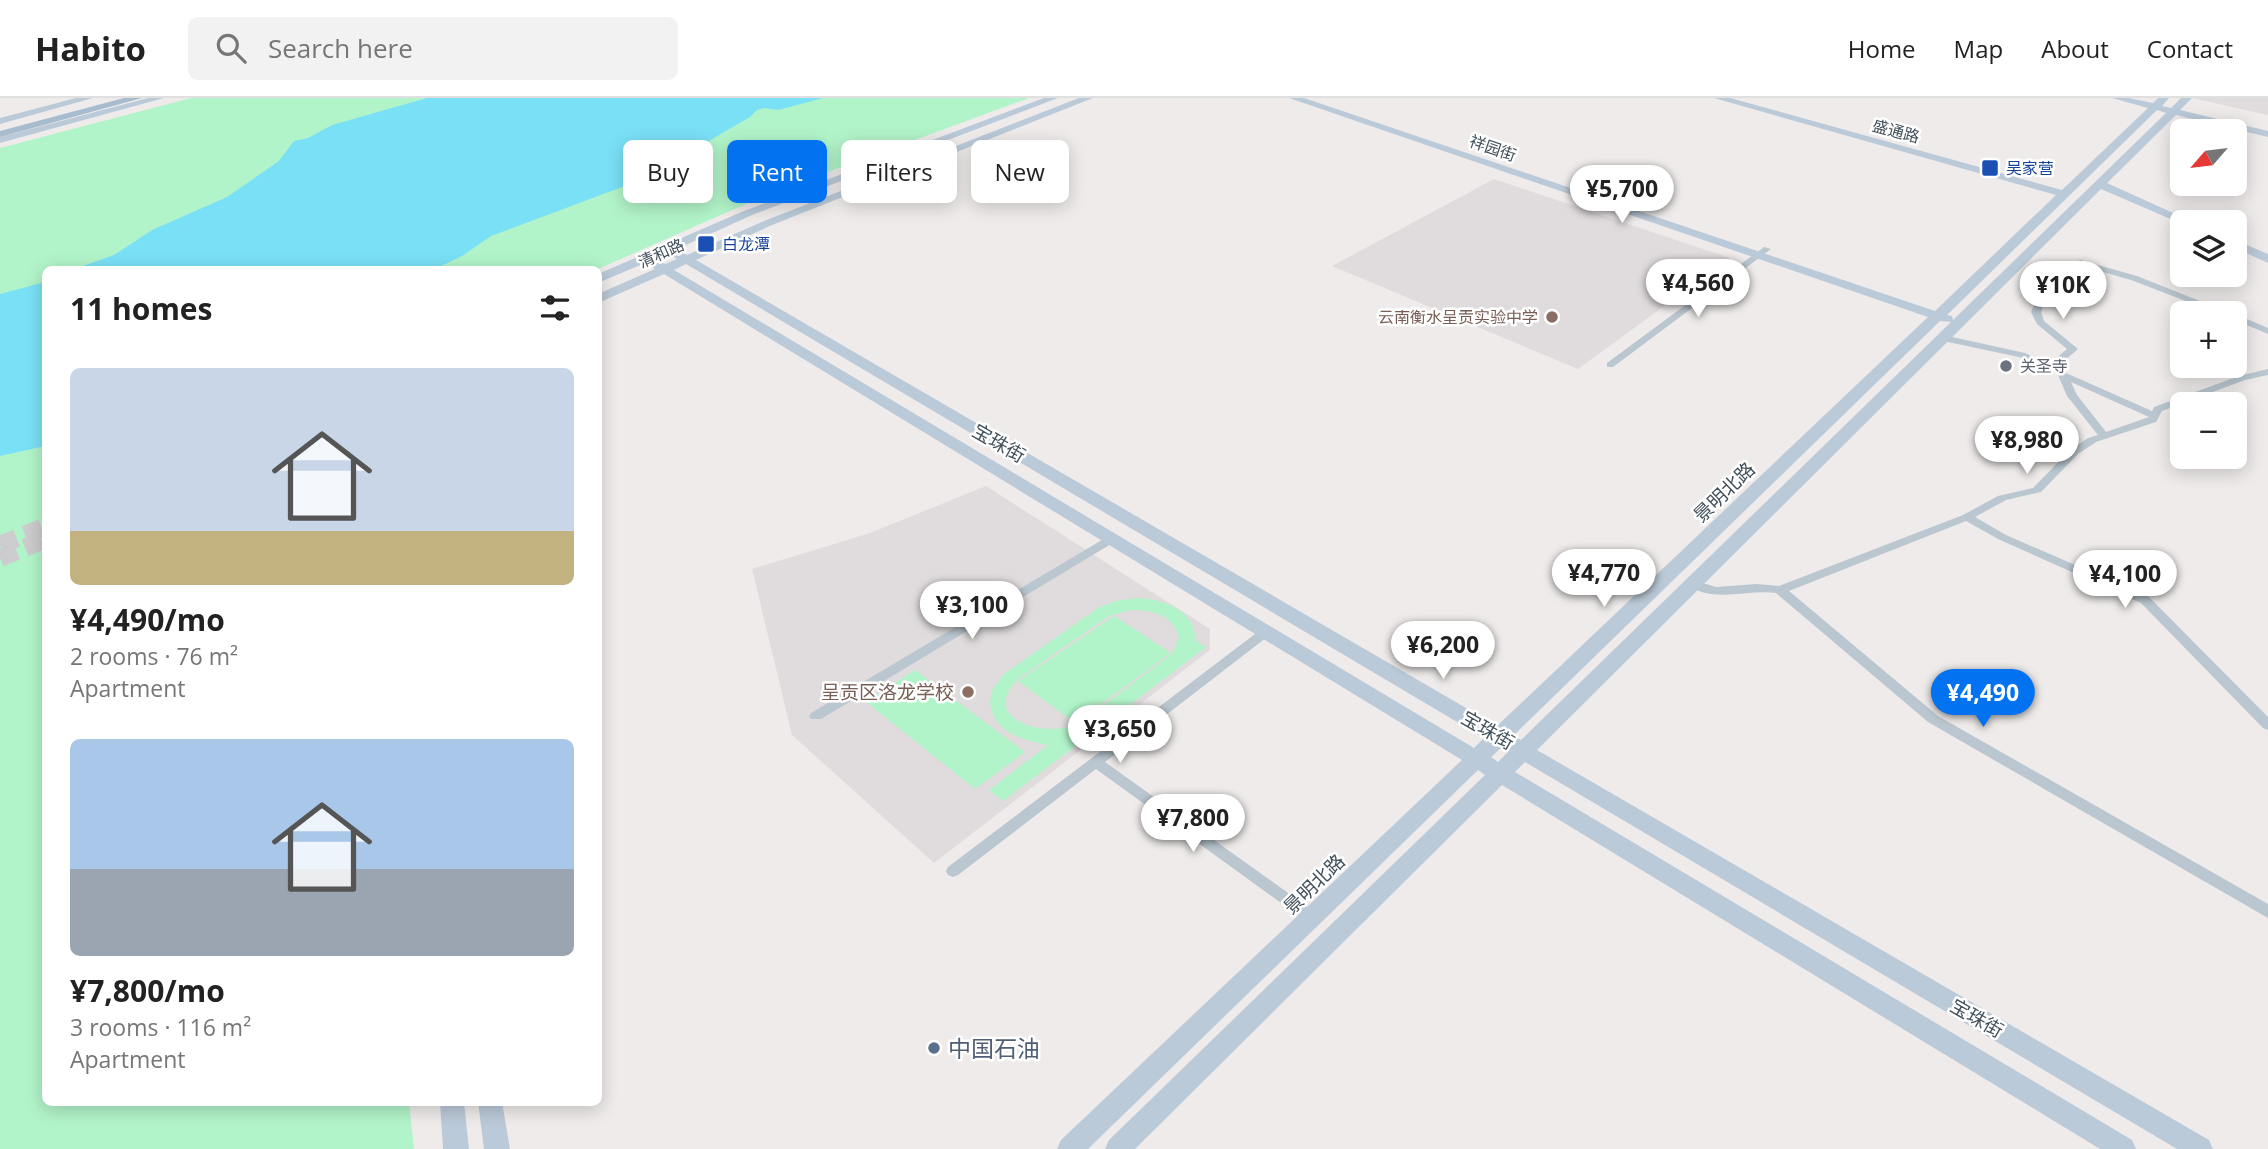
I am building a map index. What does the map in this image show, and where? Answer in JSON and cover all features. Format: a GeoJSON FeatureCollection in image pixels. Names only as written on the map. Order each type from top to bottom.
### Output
{"type":"FeatureCollection","features":[{"type":"Feature","properties":{"kind":"main road"},"geometry":{"type":"LineString","coordinates":[[0,121],[113,98]]}},
{"type":"Feature","properties":{"kind":"main road"},"geometry":{"type":"LineString","coordinates":[[0,134],[137,98]]}},
{"type":"Feature","properties":{"kind":"main road"},"geometry":{"type":"LineString","coordinates":[[0,134],[152,98]]}},
{"type":"Feature","properties":{"kind":"main road"},"geometry":{"type":"LineString","coordinates":[[0,140],[159,98]]}},
{"type":"Feature","properties":{"kind":"main road","name":"清和路"},"geometry":{"type":"LineString","coordinates":[[602,277],[748,213],[1053,98]]}},
{"type":"Feature","properties":{"kind":"main road","name":"清和路"},"geometry":{"type":"LineString","coordinates":[[602,297],[849,189],[1088,98]]}},
{"type":"Feature","properties":{"kind":"main road","name":"祥园街"},"geometry":{"type":"LineString","coordinates":[[1294,98],[1764,252]]}},
{"type":"Feature","properties":{"kind":"main road","name":"祥园街"},"geometry":{"type":"LineString","coordinates":[[1312,98],[1963,319]]}},
{"type":"Feature","properties":{"kind":"main road","name":"盛通路"},"geometry":{"type":"LineString","coordinates":[[1719,98],[2064,194]]}},
{"type":"Feature","properties":{"kind":"main road"},"geometry":{"type":"LineString","coordinates":[[2117,98],[2168,102],[2268,124]]}},
{"type":"Feature","properties":{"kind":"main road"},"geometry":{"type":"LineString","coordinates":[[0,127],[93,100]]}},
{"type":"Feature","properties":{"kind":"main road"},"geometry":{"type":"LineString","coordinates":[[2168,102],[2268,134]]}},
{"type":"Feature","properties":{"kind":"main road"},"geometry":{"type":"LineString","coordinates":[[1118,1149],[2100,184],[2168,102]]}},
{"type":"Feature","properties":{"kind":"main road","name":"景明北路"},"geometry":{"type":"LineString","coordinates":[[1070,1149],[2064,194],[2168,102]]}},
{"type":"Feature","properties":{"kind":"main road"},"geometry":{"type":"LineString","coordinates":[[2100,184],[2170,215]]}},
{"type":"Feature","properties":{"kind":"main road","name":"宝珠街"},"geometry":{"type":"LineString","coordinates":[[667,248],[2200,1149]]}},
{"type":"Feature","properties":{"kind":"main road"},"geometry":{"type":"LineString","coordinates":[[2247,249],[2268,259]]}},
{"type":"Feature","properties":{"kind":"main road","name":"宝珠街"},"geometry":{"type":"LineString","coordinates":[[646,258],[2123,1149]]}},
{"type":"Feature","properties":{"kind":"main road"},"geometry":{"type":"LineString","coordinates":[[452,1106],[456,1149]]}},
{"type":"Feature","properties":{"kind":"main road"},"geometry":{"type":"LineString","coordinates":[[491,1106],[497,1149]]}},
{"type":"Feature","properties":{"kind":"street"},"geometry":{"type":"LineString","coordinates":[[1610,365],[1764,252]]}},
{"type":"Feature","properties":{"kind":"street"},"geometry":{"type":"LineString","coordinates":[[2050,368],[2073,349],[2040,321],[2037,307],[2049,280],[2068,275],[2080,263],[2134,278],[2194,301]]}},
{"type":"Feature","properties":{"kind":"street"},"geometry":{"type":"LineString","coordinates":[[2247,322],[2268,331]]}},
{"type":"Feature","properties":{"kind":"street"},"geometry":{"type":"LineString","coordinates":[[1943,338],[2022,355],[2155,416]]}},
{"type":"Feature","properties":{"kind":"street"},"geometry":{"type":"LineString","coordinates":[[1693,584],[1720,593],[1756,587],[1780,590],[1967,517],[2002,498],[2037,490],[2074,452],[2092,440],[2152,420],[2158,409],[2242,378],[2268,372]]}},
{"type":"Feature","properties":{"kind":"street"},"geometry":{"type":"LineString","coordinates":[[2063,375],[2072,396],[2104,436]]}},
{"type":"Feature","properties":{"kind":"street"},"geometry":{"type":"LineString","coordinates":[[1967,517],[2002,537],[2145,600],[2268,725]]}},
{"type":"Feature","properties":{"kind":"street"},"geometry":{"type":"LineString","coordinates":[[816,716],[1112,538]]}},
{"type":"Feature","properties":{"kind":"street"},"geometry":{"type":"LineString","coordinates":[[1780,590],[1933,719],[2268,912]]}},
{"type":"Feature","properties":{"kind":"street"},"geometry":{"type":"LineString","coordinates":[[953,871],[1266,631]]}},
{"type":"Feature","properties":{"kind":"street"},"geometry":{"type":"LineString","coordinates":[[1096,762],[1311,917]]}},
{"type":"Feature","properties":{"kind":"shaded area"},"geometry":{"type":"Polygon","coordinates":[[[2192,98],[2268,98],[2268,115],[2192,98]]]}},
{"type":"Feature","properties":{"kind":"shaded area","name":"云南衡水呈贡实验中学"},"geometry":{"type":"Polygon","coordinates":[[[1494,179],[1730,258],[1578,369],[1332,266],[1494,179]]]}},
{"type":"Feature","properties":{"kind":"shaded area","name":"呈贡区洛龙学校"},"geometry":{"type":"Polygon","coordinates":[[[986,486],[1210,629],[1210,650],[934,863],[792,735],[752,569],[870,533],[986,486]]]}},
{"type":"Feature","properties":{"kind":"green space"},"geometry":{"type":"Polygon","coordinates":[[[191,98],[1029,98],[915,140],[841,140],[841,167],[827,172],[827,140],[727,140],[727,203],[748,203],[602,267],[42,266],[42,1106],[409,1106],[414,1149],[0,1149],[0,148],[191,98]]]}},
{"type":"Feature","properties":{"kind":"green space"},"geometry":{"type":"Polygon","coordinates":[[[1146,599],[1175,608],[1190,621],[1196,641],[1206,647],[1003,801],[989,790],[1048,745],[1029,741],[1003,728],[992,713],[990,702],[993,688],[1004,674],[1098,608],[1115,601],[1146,599]],[[1138,610],[1109,616],[1018,679],[1008,693],[1006,705],[1011,715],[1020,722],[1050,729],[1080,723],[1172,654],[1179,638],[1172,624],[1153,612],[1138,610]]]}},
{"type":"Feature","properties":{"kind":"green space"},"geometry":{"type":"Polygon","coordinates":[[[1114,616],[1171,653],[1075,723],[1018,681],[1114,616]]]}},
{"type":"Feature","properties":{"kind":"green space"},"geometry":{"type":"Polygon","coordinates":[[[915,670],[1025,752],[975,789],[866,702],[915,670]]]}},
{"type":"Feature","properties":{"kind":"water"},"geometry":{"type":"Polygon","coordinates":[[[427,98],[823,98],[778,110],[757,110],[710,140],[623,140],[623,187],[491,236],[462,256],[441,266],[83,266],[114,255],[152,230],[227,197],[279,161],[294,141],[308,138],[332,125],[427,98]]]}},
{"type":"Feature","properties":{"kind":"water"},"geometry":{"type":"Polygon","coordinates":[[[42,283],[42,447],[0,456],[0,294],[42,283]]]}},
{"type":"Feature","properties":{"kind":"tunnel"},"geometry":{"type":"LineString","coordinates":[[0,545],[42,528]]}},
{"type":"Feature","properties":{"kind":"tunnel"},"geometry":{"type":"LineString","coordinates":[[0,558],[42,541]]}},
{"type":"Feature","properties":{"kind":"place","name":"吴家营"},"geometry":{"type":"Point","coordinates":[1990,168]}},
{"type":"Feature","properties":{"kind":"place","name":"白龙潭"},"geometry":{"type":"Point","coordinates":[706,244]}},
{"type":"Feature","properties":{"kind":"place","name":"云南衡水呈贡实验中学"},"geometry":{"type":"Point","coordinates":[1552,317]}},
{"type":"Feature","properties":{"kind":"place","name":"关圣寺"},"geometry":{"type":"Point","coordinates":[2006,366]}},
{"type":"Feature","properties":{"kind":"place","name":"呈贡区洛龙学校"},"geometry":{"type":"Point","coordinates":[968,692]}},
{"type":"Feature","properties":{"kind":"place","name":"中国石油"},"geometry":{"type":"Point","coordinates":[934,1048]}}]}
